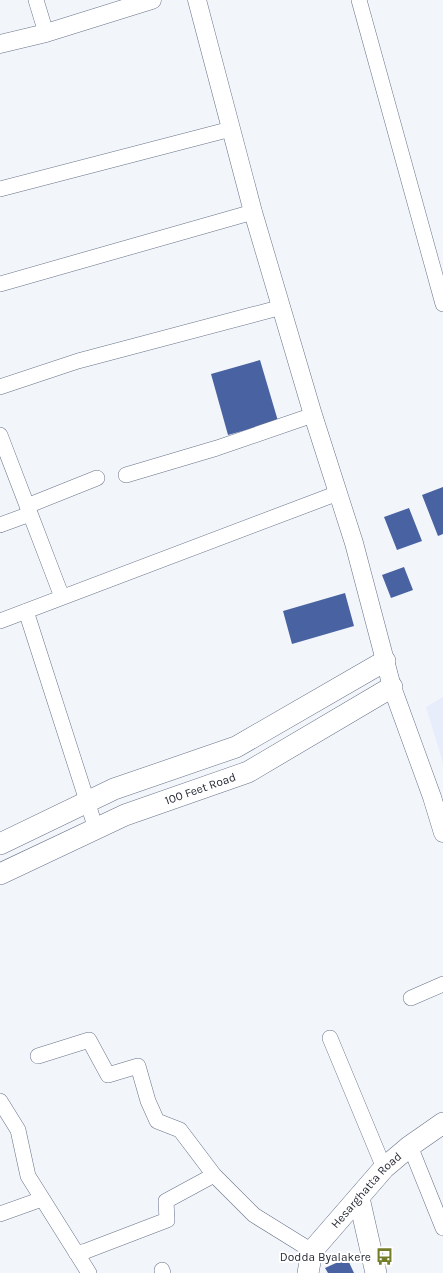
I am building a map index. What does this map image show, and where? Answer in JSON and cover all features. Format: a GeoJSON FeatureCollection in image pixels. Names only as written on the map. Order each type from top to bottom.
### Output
{"type":"FeatureCollection","features":[{"type":"Feature","properties":{"kind":"main road"},"geometry":{"type":"LineString","coordinates":[[0,844],[114,789],[236,747],[386,661]]}},
{"type":"Feature","properties":{"kind":"main road","name":"100 Feet Road"},"geometry":{"type":"LineString","coordinates":[[0,874],[125,815],[248,772],[392,687]]}},
{"type":"Feature","properties":{"kind":"main road","name":"Hesarghatta Road"},"geometry":{"type":"LineString","coordinates":[[312,1252],[384,1168],[410,1146],[443,1122]]}},
{"type":"Feature","properties":{"kind":"main road"},"geometry":{"type":"LineString","coordinates":[[359,1198],[376,1273]]}},
{"type":"Feature","properties":{"kind":"main road"},"geometry":{"type":"LineString","coordinates":[[308,1273],[312,1252]]}},
{"type":"Feature","properties":{"kind":"street"},"geometry":{"type":"LineString","coordinates":[[36,0],[46,33]]}},
{"type":"Feature","properties":{"kind":"street"},"geometry":{"type":"LineString","coordinates":[[0,44],[46,33],[152,0]]}},
{"type":"Feature","properties":{"kind":"street"},"geometry":{"type":"LineString","coordinates":[[197,0],[253,212],[313,415],[354,543],[392,687],[437,795],[443,833]]}},
{"type":"Feature","properties":{"kind":"street"},"geometry":{"type":"LineString","coordinates":[[359,0],[443,304]]}},
{"type":"Feature","properties":{"kind":"street"},"geometry":{"type":"LineString","coordinates":[[0,189],[231,130]]}},
{"type":"Feature","properties":{"kind":"street"},"geometry":{"type":"LineString","coordinates":[[0,284],[253,212]]}},
{"type":"Feature","properties":{"kind":"street"},"geometry":{"type":"LineString","coordinates":[[0,387],[78,361],[282,307]]}},
{"type":"Feature","properties":{"kind":"street"},"geometry":{"type":"LineString","coordinates":[[126,475],[217,448],[313,415]]}},
{"type":"Feature","properties":{"kind":"street"},"geometry":{"type":"LineString","coordinates":[[0,435],[62,598]]}},
{"type":"Feature","properties":{"kind":"street"},"geometry":{"type":"LineString","coordinates":[[0,525],[97,478]]}},
{"type":"Feature","properties":{"kind":"street"},"geometry":{"type":"LineString","coordinates":[[0,621],[338,493]]}},
{"type":"Feature","properties":{"kind":"street"},"geometry":{"type":"LineString","coordinates":[[26,611],[96,829]]}},
{"type":"Feature","properties":{"kind":"street"},"geometry":{"type":"LineString","coordinates":[[411,998],[443,984]]}},
{"type":"Feature","properties":{"kind":"street"},"geometry":{"type":"LineString","coordinates":[[330,1038],[384,1168]]}},
{"type":"Feature","properties":{"kind":"street"},"geometry":{"type":"LineString","coordinates":[[38,1056],[89,1040],[108,1075],[138,1066],[148,1101],[157,1121],[180,1130],[214,1176],[254,1215],[312,1252]]}},
{"type":"Feature","properties":{"kind":"street"},"geometry":{"type":"LineString","coordinates":[[0,1101],[18,1130],[28,1176],[89,1273]]}},
{"type":"Feature","properties":{"kind":"street"},"geometry":{"type":"LineString","coordinates":[[410,1146],[443,1228]]}},
{"type":"Feature","properties":{"kind":"street"},"geometry":{"type":"LineString","coordinates":[[76,1253],[86,1251],[167,1220],[166,1201],[214,1176]]}},
{"type":"Feature","properties":{"kind":"street"},"geometry":{"type":"LineString","coordinates":[[0,1214],[42,1199]]}},
{"type":"Feature","properties":{"kind":"shaded area"},"geometry":{"type":"Polygon","coordinates":[[[443,697],[443,763],[426,707],[443,697]]]}},
{"type":"Feature","properties":{"kind":"building"},"geometry":{"type":"Polygon","coordinates":[[[260,360],[278,421],[228,435],[211,374],[260,360]]]}},
{"type":"Feature","properties":{"kind":"building"},"geometry":{"type":"Polygon","coordinates":[[[443,487],[443,534],[438,536],[422,495],[443,487]]]}},
{"type":"Feature","properties":{"kind":"building"},"geometry":{"type":"Polygon","coordinates":[[[409,508],[422,541],[397,550],[384,517],[409,508]]]}},
{"type":"Feature","properties":{"kind":"building"},"geometry":{"type":"Polygon","coordinates":[[[404,567],[413,590],[391,598],[382,575],[404,567]]]}},
{"type":"Feature","properties":{"kind":"building"},"geometry":{"type":"Polygon","coordinates":[[[345,593],[354,626],[292,644],[283,611],[345,593]]]}},
{"type":"Feature","properties":{"kind":"building"},"geometry":{"type":"Polygon","coordinates":[[[347,1258],[354,1273],[328,1273],[325,1268],[347,1258]]]}},
{"type":"Feature","properties":{"kind":"place","name":"Dodda Byalakere"},"geometry":{"type":"Point","coordinates":[384,1257]}}]}
